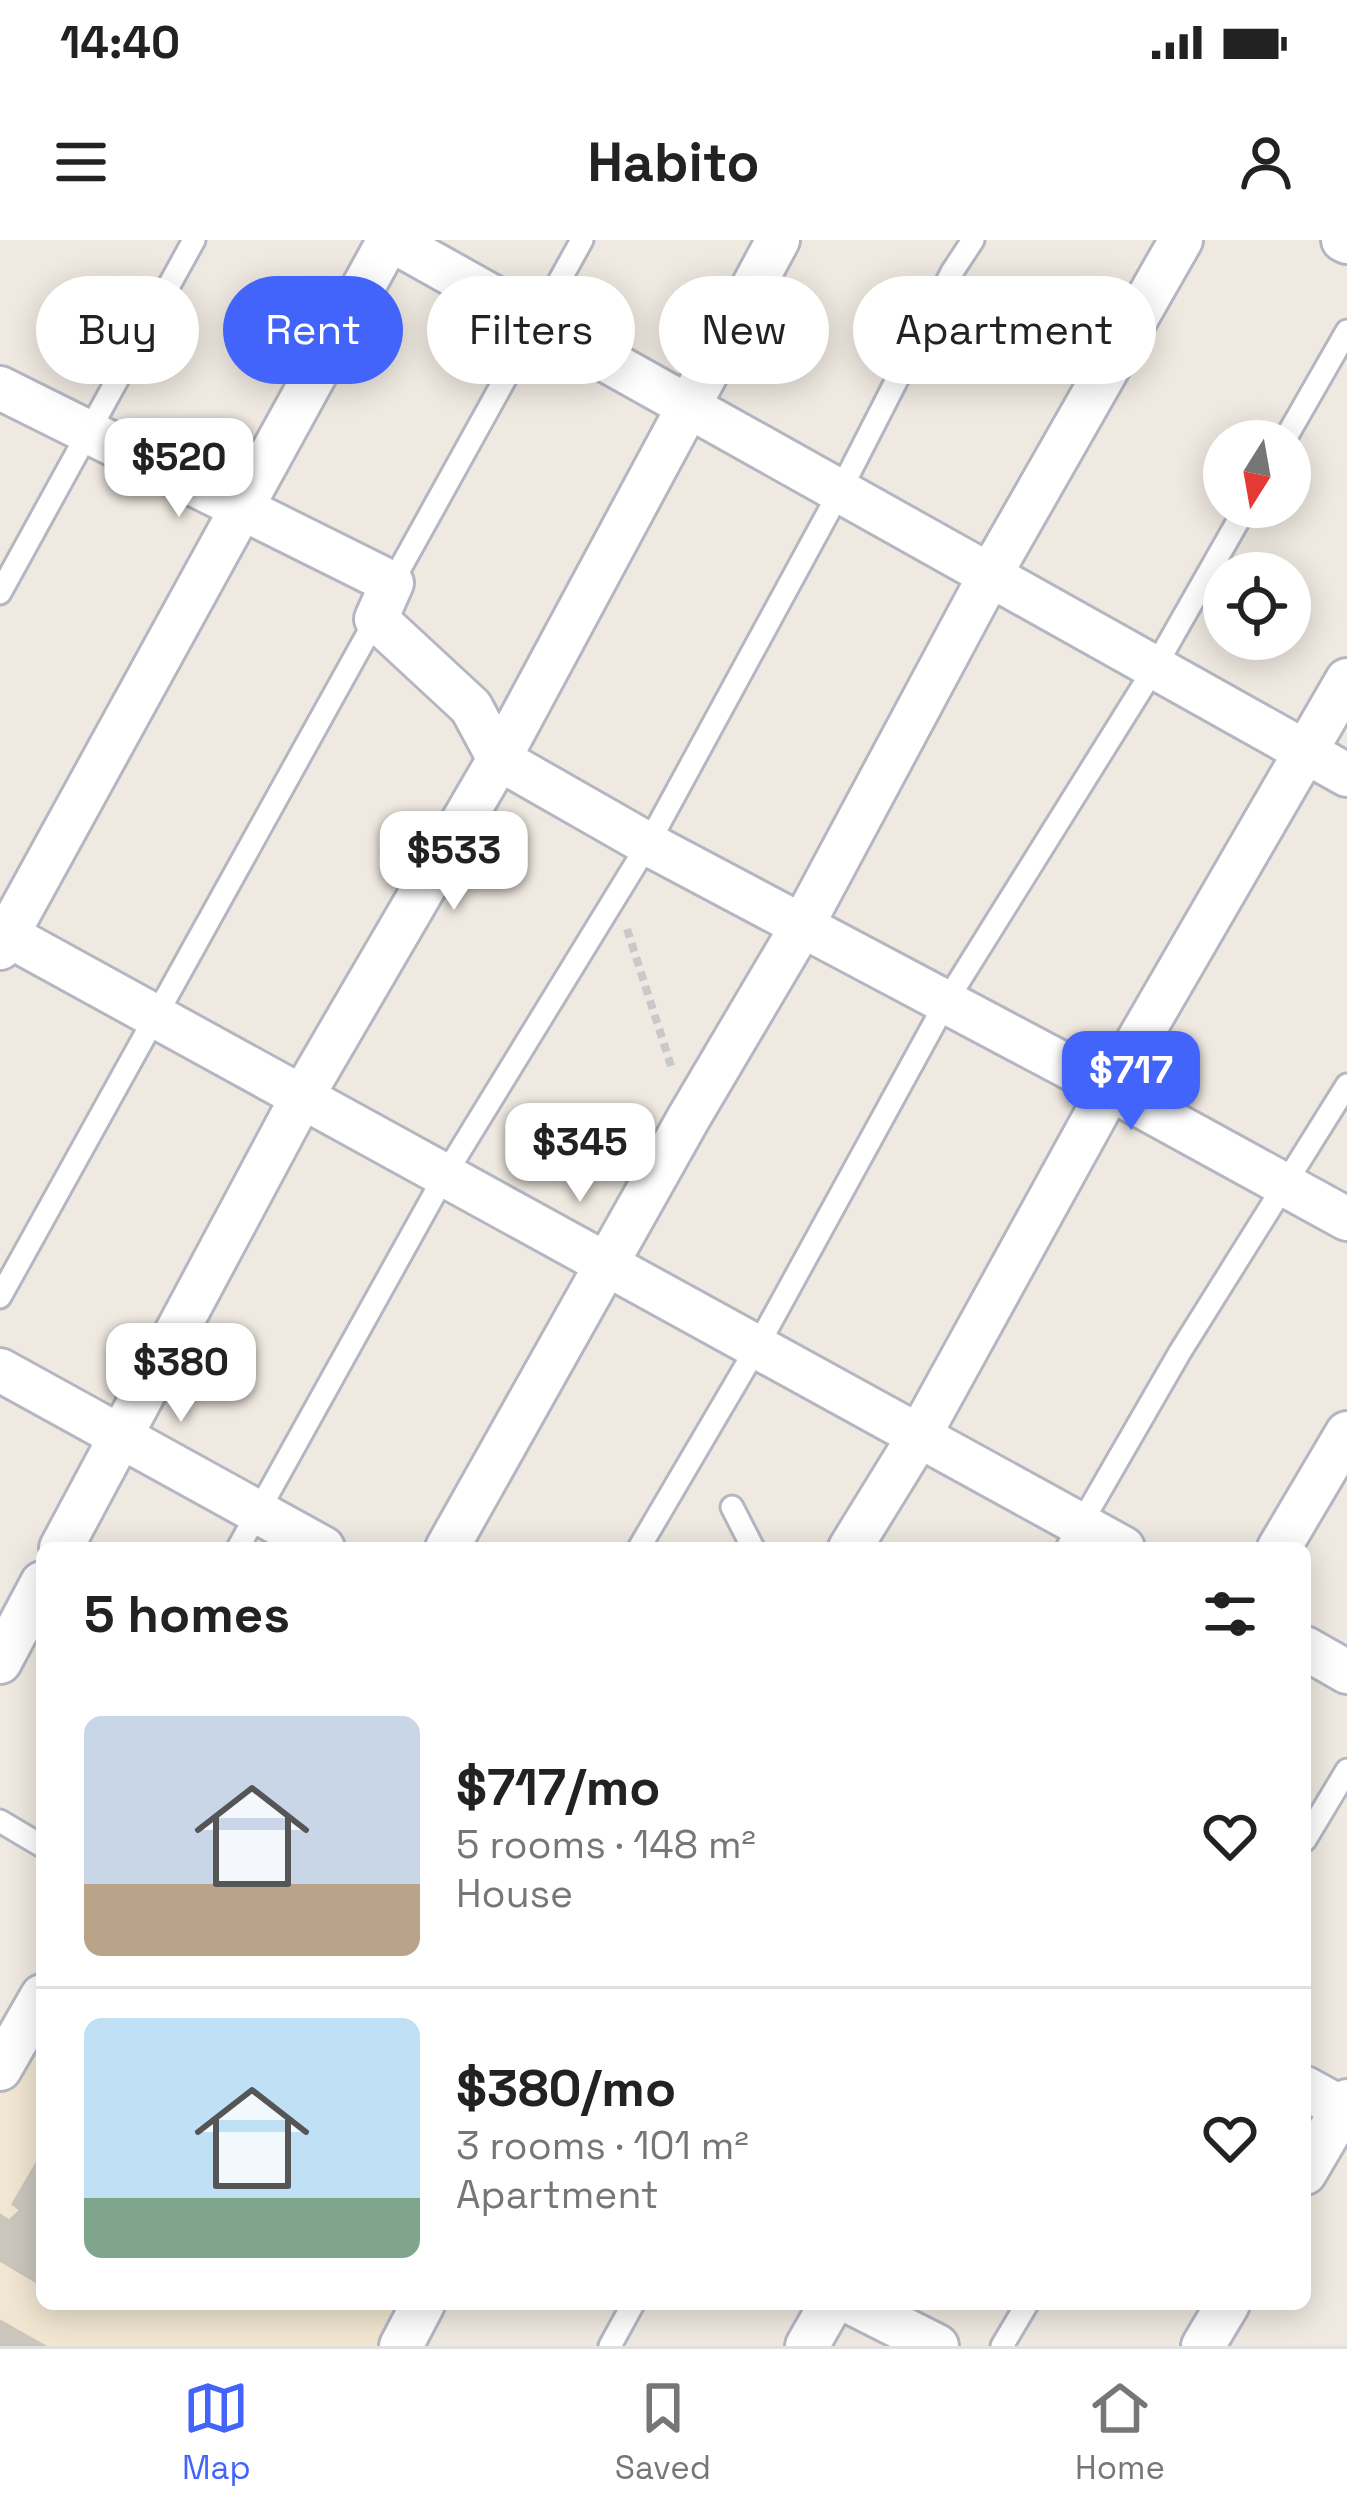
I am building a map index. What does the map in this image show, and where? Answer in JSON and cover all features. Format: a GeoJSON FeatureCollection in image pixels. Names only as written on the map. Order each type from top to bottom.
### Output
{"type":"FeatureCollection","features":[{"type":"Feature","properties":{"kind":"street"},"geometry":{"type":"LineString","coordinates":[[455,276],[390,240],[2,938],[158,1017],[919,1436],[1074,1536]]}},
{"type":"Feature","properties":{"kind":"street"},"geometry":{"type":"LineString","coordinates":[[64,1542],[302,1097],[499,759],[778,240]]}},
{"type":"Feature","properties":{"kind":"street"},"geometry":{"type":"LineString","coordinates":[[450,1542],[802,926],[990,575],[1180,240]]}},
{"type":"Feature","properties":{"kind":"street"},"geometry":{"type":"LineString","coordinates":[[635,376],[1347,775]]}},
{"type":"Feature","properties":{"kind":"street"},"geometry":{"type":"LineString","coordinates":[[0,388],[242,508],[384,601],[471,707],[499,759],[648,844],[1347,1219]]}},
{"type":"Feature","properties":{"kind":"street"},"geometry":{"type":"LineString","coordinates":[[854,1542],[919,1436],[1110,1089],[1347,680]]}},
{"type":"Feature","properties":{"kind":"street"},"geometry":{"type":"LineString","coordinates":[[0,1370],[121,1437],[247,1530],[298,1542]]}},
{"type":"Feature","properties":{"kind":"street"},"geometry":{"type":"LineString","coordinates":[[1283,1542],[1347,1433]]}},
{"type":"Feature","properties":{"kind":"street"},"geometry":{"type":"LineString","coordinates":[[0,1662],[36,1594]]}},
{"type":"Feature","properties":{"kind":"street"},"geometry":{"type":"LineString","coordinates":[[1311,1651],[1347,1672]]}},
{"type":"Feature","properties":{"kind":"street"},"geometry":{"type":"LineString","coordinates":[[0,2069],[36,2006]]}},
{"type":"Feature","properties":{"kind":"street"},"geometry":{"type":"LineString","coordinates":[[1311,2091],[1346,2107],[1311,2163]]}},
{"type":"Feature","properties":{"kind":"street"},"geometry":{"type":"LineString","coordinates":[[401,2346],[420,2310]]}},
{"type":"Feature","properties":{"kind":"street"},"geometry":{"type":"LineString","coordinates":[[807,2346],[828,2310]]}},
{"type":"Feature","properties":{"kind":"street"},"geometry":{"type":"LineString","coordinates":[[866,2310],[937,2346]]}},
{"type":"Feature","properties":{"kind":"street"},"geometry":{"type":"LineString","coordinates":[[1203,2346],[1224,2310]]}},
{"type":"Feature","properties":{"kind":"lane"},"geometry":{"type":"LineString","coordinates":[[0,592],[194,240]]}},
{"type":"Feature","properties":{"kind":"lane"},"geometry":{"type":"LineString","coordinates":[[562,276],[582,240]]}},
{"type":"Feature","properties":{"kind":"lane"},"geometry":{"type":"LineString","coordinates":[[247,1530],[445,1175],[648,844],[973,240]]}},
{"type":"Feature","properties":{"kind":"lane"},"geometry":{"type":"LineString","coordinates":[[1296,420],[1347,331]]}},
{"type":"Feature","properties":{"kind":"lane"},"geometry":{"type":"LineString","coordinates":[[0,1297],[502,384]]}},
{"type":"Feature","properties":{"kind":"lane"},"geometry":{"type":"LineString","coordinates":[[643,1542],[757,1347],[946,1002],[1155,667],[1234,528]]}},
{"type":"Feature","properties":{"kind":"lane"},"geometry":{"type":"LineString","coordinates":[[1074,1536],[1180,1352],[1347,1085]]}},
{"type":"Feature","properties":{"kind":"lane"},"geometry":{"type":"LineString","coordinates":[[732,1507],[750,1542]]}},
{"type":"Feature","properties":{"kind":"lane"},"geometry":{"type":"LineString","coordinates":[[1311,1830],[1347,1770]]}},
{"type":"Feature","properties":{"kind":"lane"},"geometry":{"type":"LineString","coordinates":[[0,1821],[36,1842]]}},
{"type":"Feature","properties":{"kind":"lane"},"geometry":{"type":"LineString","coordinates":[[610,2346],[630,2310]]}},
{"type":"Feature","properties":{"kind":"lane"},"geometry":{"type":"LineString","coordinates":[[1001,2346],[1023,2310]]}},
{"type":"Feature","properties":{"kind":"path"},"geometry":{"type":"LineString","coordinates":[[615,893],[688,1119]]}},
{"type":"Feature","properties":{"kind":"shaded area"},"geometry":{"type":"Polygon","coordinates":[[[36,2014],[36,2310],[416,2310],[395,2346],[0,2346],[0,2080],[36,2014]]]}},
{"type":"Feature","properties":{"kind":"building"},"geometry":{"type":"Polygon","coordinates":[[[36,2164],[36,2281],[0,2260],[0,2215],[9,2221],[21,2210],[13,2204],[36,2164]]]}},
{"type":"Feature","properties":{"kind":"building"},"geometry":{"type":"Polygon","coordinates":[[[0,2321],[44,2346],[0,2346],[0,2321]]]}}]}
